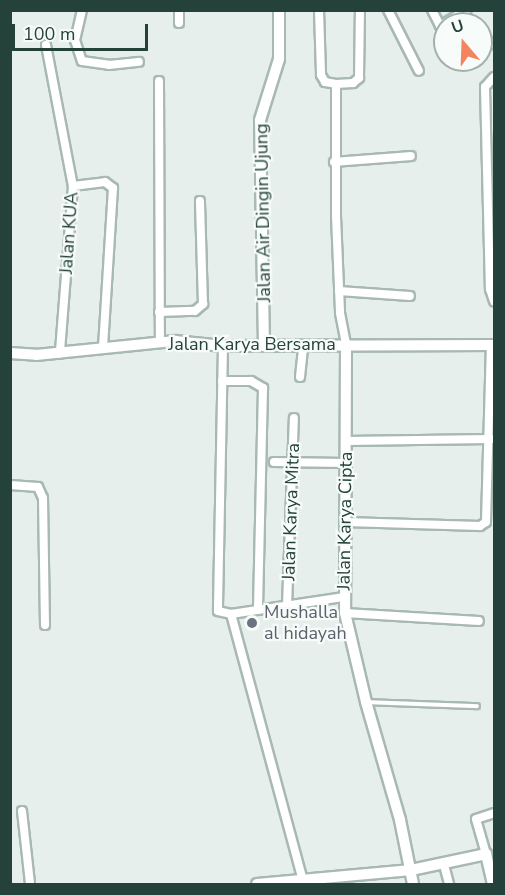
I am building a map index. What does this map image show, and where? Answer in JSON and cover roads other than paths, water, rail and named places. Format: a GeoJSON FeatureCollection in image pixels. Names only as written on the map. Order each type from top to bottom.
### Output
{"type":"FeatureCollection","features":[{"type":"Feature","properties":{"kind":"street"},"geometry":{"type":"LineString","coordinates":[[82,10],[75,40],[82,61],[109,65],[139,62]]}},
{"type":"Feature","properties":{"kind":"street"},"geometry":{"type":"LineString","coordinates":[[179,10],[179,23]]}},
{"type":"Feature","properties":{"kind":"street","name":"Jalan Air Dingin Ujung"},"geometry":{"type":"LineString","coordinates":[[264,346],[260,120],[279,58],[279,10]]}},
{"type":"Feature","properties":{"kind":"street"},"geometry":{"type":"LineString","coordinates":[[319,10],[321,75],[325,82],[336,84],[353,83],[359,78],[360,10]]}},
{"type":"Feature","properties":{"kind":"street"},"geometry":{"type":"LineString","coordinates":[[388,10],[418,71]]}},
{"type":"Feature","properties":{"kind":"street","name":"Jalan KUA"},"geometry":{"type":"LineString","coordinates":[[46,45],[73,186],[60,353]]}},
{"type":"Feature","properties":{"kind":"street"},"geometry":{"type":"LineString","coordinates":[[495,77],[485,87],[491,114],[490,289],[495,301]]}},
{"type":"Feature","properties":{"kind":"street"},"geometry":{"type":"LineString","coordinates":[[159,81],[160,343]]}},
{"type":"Feature","properties":{"kind":"street"},"geometry":{"type":"LineString","coordinates":[[336,84],[334,162],[339,291],[346,344]]}},
{"type":"Feature","properties":{"kind":"street"},"geometry":{"type":"LineString","coordinates":[[334,162],[411,156]]}},
{"type":"Feature","properties":{"kind":"street"},"geometry":{"type":"LineString","coordinates":[[73,186],[105,182],[113,188],[103,347]]}},
{"type":"Feature","properties":{"kind":"street"},"geometry":{"type":"LineString","coordinates":[[159,312],[195,310],[203,304],[200,201]]}},
{"type":"Feature","properties":{"kind":"street"},"geometry":{"type":"LineString","coordinates":[[339,291],[410,296]]}},
{"type":"Feature","properties":{"kind":"street","name":"Jalan Karya Bersama"},"geometry":{"type":"LineString","coordinates":[[10,353],[60,353],[160,343],[223,346],[493,345]]}},
{"type":"Feature","properties":{"kind":"street","name":"Jalan Karya Cipta"},"geometry":{"type":"LineString","coordinates":[[346,344],[343,597],[366,702],[400,820],[413,885]]}},
{"type":"Feature","properties":{"kind":"street"},"geometry":{"type":"LineString","coordinates":[[345,522],[483,525],[491,439],[493,345]]}},
{"type":"Feature","properties":{"kind":"street"},"geometry":{"type":"LineString","coordinates":[[223,346],[217,607],[222,614],[231,614],[343,597]]}},
{"type":"Feature","properties":{"kind":"street"},"geometry":{"type":"LineString","coordinates":[[300,377],[303,346]]}},
{"type":"Feature","properties":{"kind":"street"},"geometry":{"type":"LineString","coordinates":[[222,381],[250,381],[263,388],[258,610]]}},
{"type":"Feature","properties":{"kind":"street","name":"Jalan Karya Mitra"},"geometry":{"type":"LineString","coordinates":[[287,606],[294,418]]}},
{"type":"Feature","properties":{"kind":"street"},"geometry":{"type":"LineString","coordinates":[[346,441],[491,439]]}},
{"type":"Feature","properties":{"kind":"street"},"geometry":{"type":"LineString","coordinates":[[274,462],[346,463]]}},
{"type":"Feature","properties":{"kind":"street"},"geometry":{"type":"LineString","coordinates":[[10,485],[38,487],[43,498],[45,625]]}},
{"type":"Feature","properties":{"kind":"street"},"geometry":{"type":"LineString","coordinates":[[345,613],[479,621]]}},
{"type":"Feature","properties":{"kind":"street"},"geometry":{"type":"LineString","coordinates":[[231,614],[303,881]]}},
{"type":"Feature","properties":{"kind":"street"},"geometry":{"type":"LineString","coordinates":[[22,811],[30,885]]}},
{"type":"Feature","properties":{"kind":"street"},"geometry":{"type":"LineString","coordinates":[[493,885],[476,819],[495,813]]}},
{"type":"Feature","properties":{"kind":"street"},"geometry":{"type":"LineString","coordinates":[[257,885],[411,870],[444,865],[486,854]]}},
{"type":"Feature","properties":{"kind":"street"},"geometry":{"type":"LineString","coordinates":[[444,865],[449,885]]}},
{"type":"Feature","properties":{"kind":"lane"},"geometry":{"type":"LineString","coordinates":[[366,702],[477,706]]}},
{"type":"Feature","properties":{"kind":"place","name":"Mushalla al hidayah"},"geometry":{"type":"Point","coordinates":[252,623]}}]}
